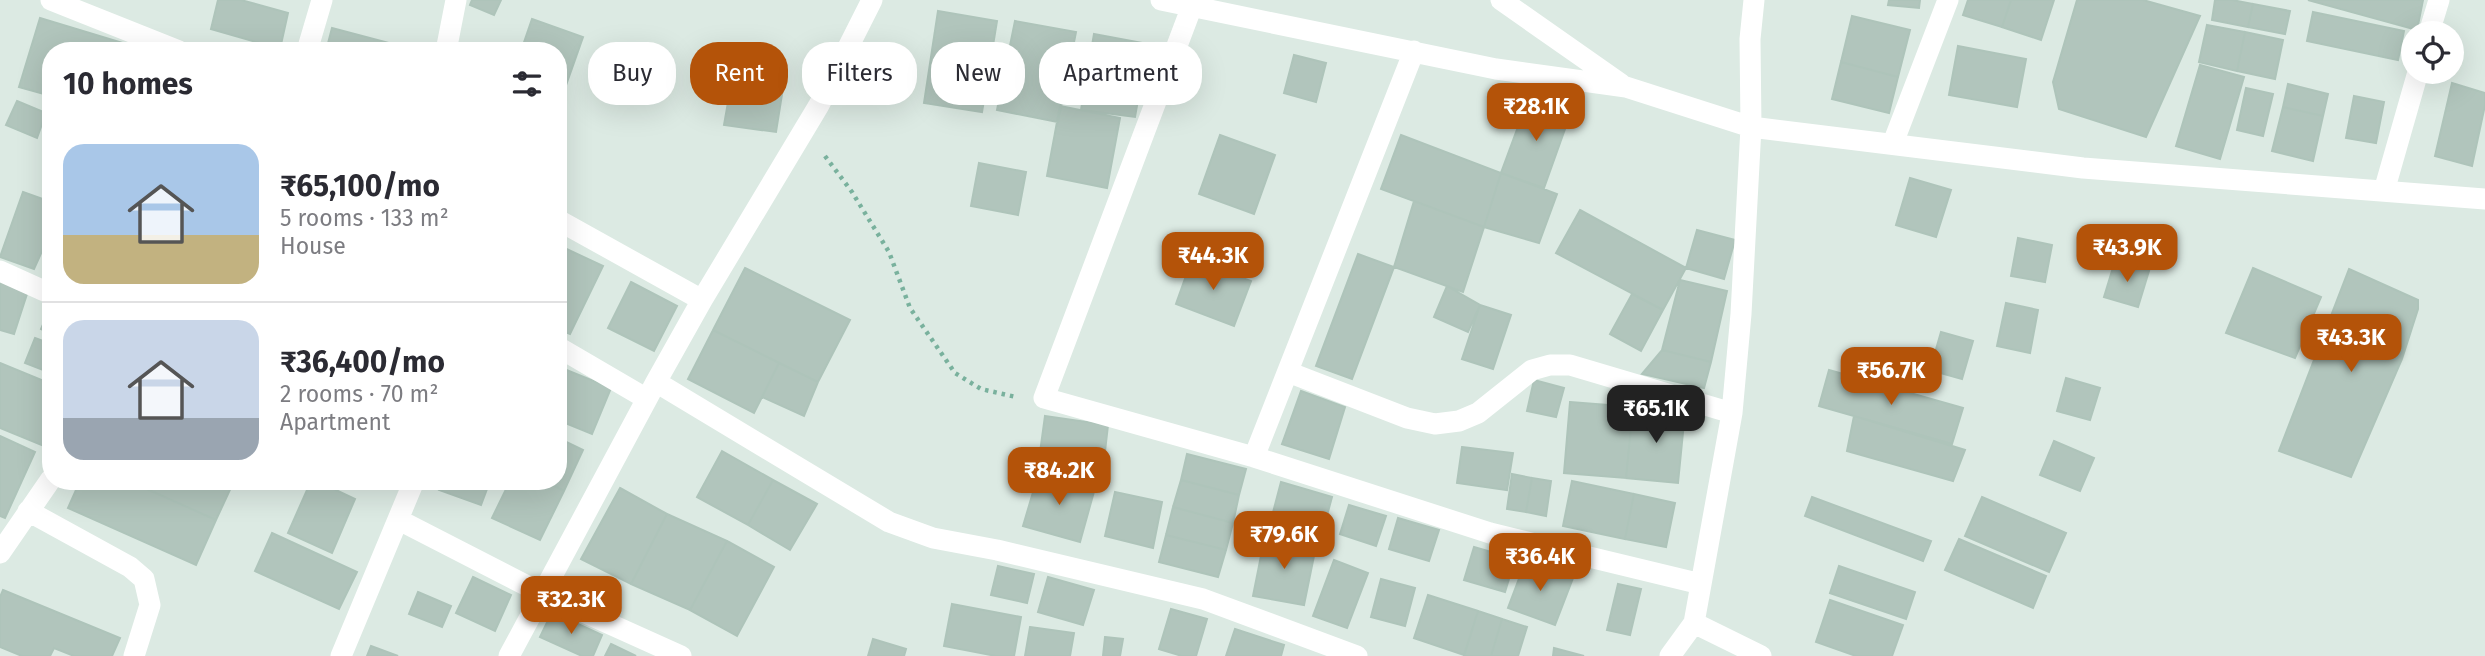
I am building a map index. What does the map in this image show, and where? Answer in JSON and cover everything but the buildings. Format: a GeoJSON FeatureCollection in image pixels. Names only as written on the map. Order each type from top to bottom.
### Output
{"type":"FeatureCollection","features":[{"type":"Feature","properties":{"kind":"street"},"geometry":{"type":"LineString","coordinates":[[51,0],[156,42]]}},
{"type":"Feature","properties":{"kind":"street"},"geometry":{"type":"LineString","coordinates":[[309,42],[321,0]]}},
{"type":"Feature","properties":{"kind":"street"},"geometry":{"type":"LineString","coordinates":[[448,42],[456,0]]}},
{"type":"Feature","properties":{"kind":"street"},"geometry":{"type":"LineString","coordinates":[[509,656],[651,391],[806,127],[872,0]]}},
{"type":"Feature","properties":{"kind":"street"},"geometry":{"type":"LineString","coordinates":[[1161,0],[1496,69],[1626,88],[1751,127],[2083,168],[2485,199]]}},
{"type":"Feature","properties":{"kind":"street"},"geometry":{"type":"LineString","coordinates":[[1501,0],[1626,88]]}},
{"type":"Feature","properties":{"kind":"street"},"geometry":{"type":"LineString","coordinates":[[1670,656],[1694,623],[1732,413],[1741,314],[1751,127],[1750,39],[1755,0]]}},
{"type":"Feature","properties":{"kind":"street"},"geometry":{"type":"LineString","coordinates":[[1893,143],[1948,0]]}},
{"type":"Feature","properties":{"kind":"street"},"geometry":{"type":"LineString","coordinates":[[2433,21],[2439,0]]}},
{"type":"Feature","properties":{"kind":"street"},"geometry":{"type":"LineString","coordinates":[[1192,6],[1044,398],[1254,457],[1490,533],[1701,584]]}},
{"type":"Feature","properties":{"kind":"street"},"geometry":{"type":"LineString","coordinates":[[1254,457],[1414,51]]}},
{"type":"Feature","properties":{"kind":"street"},"geometry":{"type":"LineString","coordinates":[[2384,191],[2415,84]]}},
{"type":"Feature","properties":{"kind":"street"},"geometry":{"type":"LineString","coordinates":[[567,225],[702,300]]}},
{"type":"Feature","properties":{"kind":"street"},"geometry":{"type":"LineString","coordinates":[[0,271],[42,290]]}},
{"type":"Feature","properties":{"kind":"street"},"geometry":{"type":"LineString","coordinates":[[567,351],[651,391],[889,522],[933,538],[997,550],[1203,599],[1357,656]]}},
{"type":"Feature","properties":{"kind":"street"},"geometry":{"type":"LineString","coordinates":[[1288,372],[1407,418],[1434,424],[1459,421],[1478,413],[1532,370],[1550,365],[1570,365],[1732,413]]}},
{"type":"Feature","properties":{"kind":"street"},"geometry":{"type":"LineString","coordinates":[[0,553],[43,490]]}},
{"type":"Feature","properties":{"kind":"street"},"geometry":{"type":"LineString","coordinates":[[341,656],[410,490]]}},
{"type":"Feature","properties":{"kind":"street"},"geometry":{"type":"LineString","coordinates":[[29,511],[130,567],[144,579],[150,605],[134,656]]}},
{"type":"Feature","properties":{"kind":"street"},"geometry":{"type":"LineString","coordinates":[[398,520],[541,593],[676,655]]}},
{"type":"Feature","properties":{"kind":"street"},"geometry":{"type":"LineString","coordinates":[[1694,623],[1761,656]]}},
{"type":"Feature","properties":{"kind":"path"},"geometry":{"type":"LineString","coordinates":[[806,127],[852,192],[889,252],[910,308],[955,373],[981,389],[1024,400],[1044,398]]}}]}
